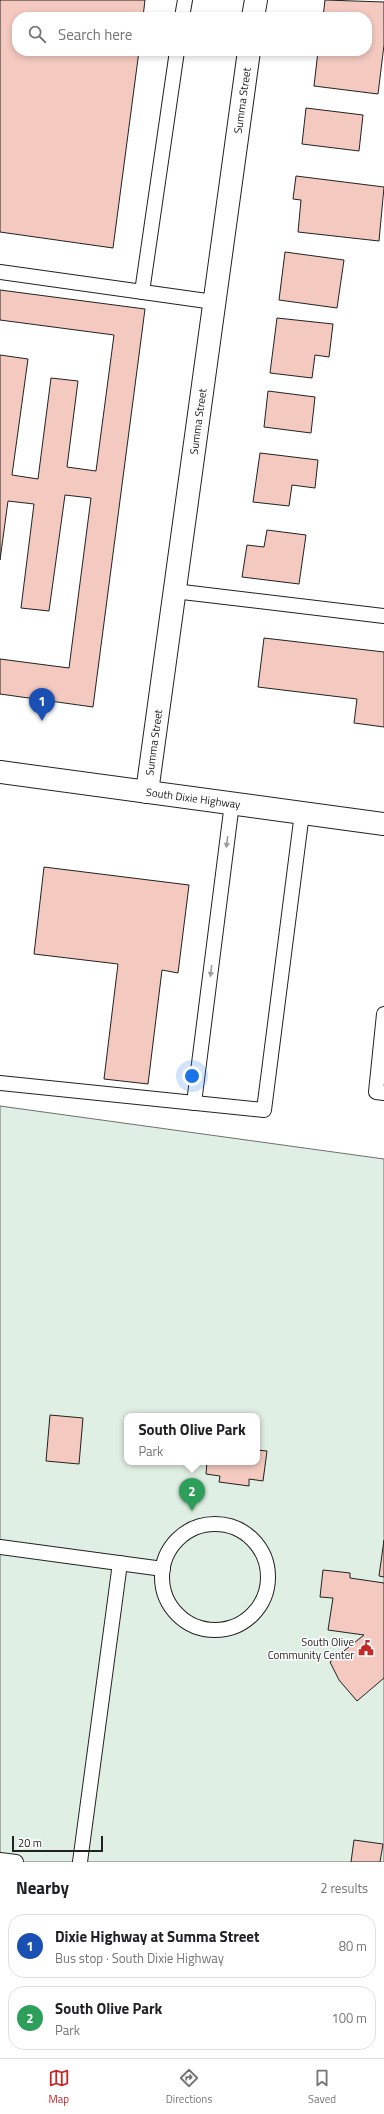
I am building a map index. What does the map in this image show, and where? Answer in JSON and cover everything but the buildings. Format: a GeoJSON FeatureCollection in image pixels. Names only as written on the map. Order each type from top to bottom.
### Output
{"type":"FeatureCollection","features":[{"type":"Feature","properties":{"kind":"street"},"geometry":{"type":"LineString","coordinates":[[254,12],[256,0]]}},
{"type":"Feature","properties":{"kind":"street","name":"Summa Street"},"geometry":{"type":"LineString","coordinates":[[147,792],[248,56]]}},
{"type":"Feature","properties":{"kind":"street","name":"South Dixie Highway"},"geometry":{"type":"LineString","coordinates":[[1,777],[147,792],[384,824]]}},
{"type":"Feature","properties":{"kind":"lane"},"geometry":{"type":"LineString","coordinates":[[183,12],[185,0]]}},
{"type":"Feature","properties":{"kind":"lane"},"geometry":{"type":"LineString","coordinates":[[142,292],[176,56]]}},
{"type":"Feature","properties":{"kind":"lane"},"geometry":{"type":"LineString","coordinates":[[0,272],[214,302]]}},
{"type":"Feature","properties":{"kind":"lane"},"geometry":{"type":"LineString","coordinates":[[174,591],[384,616]]}},
{"type":"Feature","properties":{"kind":"lane"},"geometry":{"type":"LineString","coordinates":[[194,1103],[232,803]]}},
{"type":"Feature","properties":{"kind":"lane"},"geometry":{"type":"LineString","coordinates":[[0,1083],[264,1110],[302,813]]}},
{"type":"Feature","properties":{"kind":"lane"},"geometry":{"type":"LineString","coordinates":[[384,1014],[376,1092],[384,1093]]}},
{"type":"Feature","properties":{"kind":"lane"},"geometry":{"type":"LineString","coordinates":[[216,1523],[233,1526],[248,1534],[259,1547],[266,1562],[268,1579],[264,1597],[249,1616],[239,1624],[222,1630],[204,1629],[187,1622],[173,1610],[164,1594],[162,1576],[163,1569],[164,1559],[172,1544],[184,1533],[200,1525],[216,1523]]}},
{"type":"Feature","properties":{"kind":"lane"},"geometry":{"type":"LineString","coordinates":[[0,1547],[163,1569]]}},
{"type":"Feature","properties":{"kind":"lane"},"geometry":{"type":"LineString","coordinates":[[80,1862],[120,1563]]}},
{"type":"Feature","properties":{"kind":"lane"},"geometry":{"type":"LineString","coordinates":[[0,1860],[16,1862]]}},
{"type":"Feature","properties":{"kind":"green space"},"geometry":{"type":"Polygon","coordinates":[[[0,1106],[384,1159],[384,1862],[0,1862],[0,1106]]]}},
{"type":"Feature","properties":{"kind":"place","name":"Dixie Highway at Summa Street"},"geometry":{"type":"Point","coordinates":[42,721]}},
{"type":"Feature","properties":{"kind":"place","name":"South Olive Park"},"geometry":{"type":"Point","coordinates":[192,1511]}},
{"type":"Feature","properties":{"kind":"place","name":"South Olive Community Center"},"geometry":{"type":"Point","coordinates":[366,1648]}}]}
